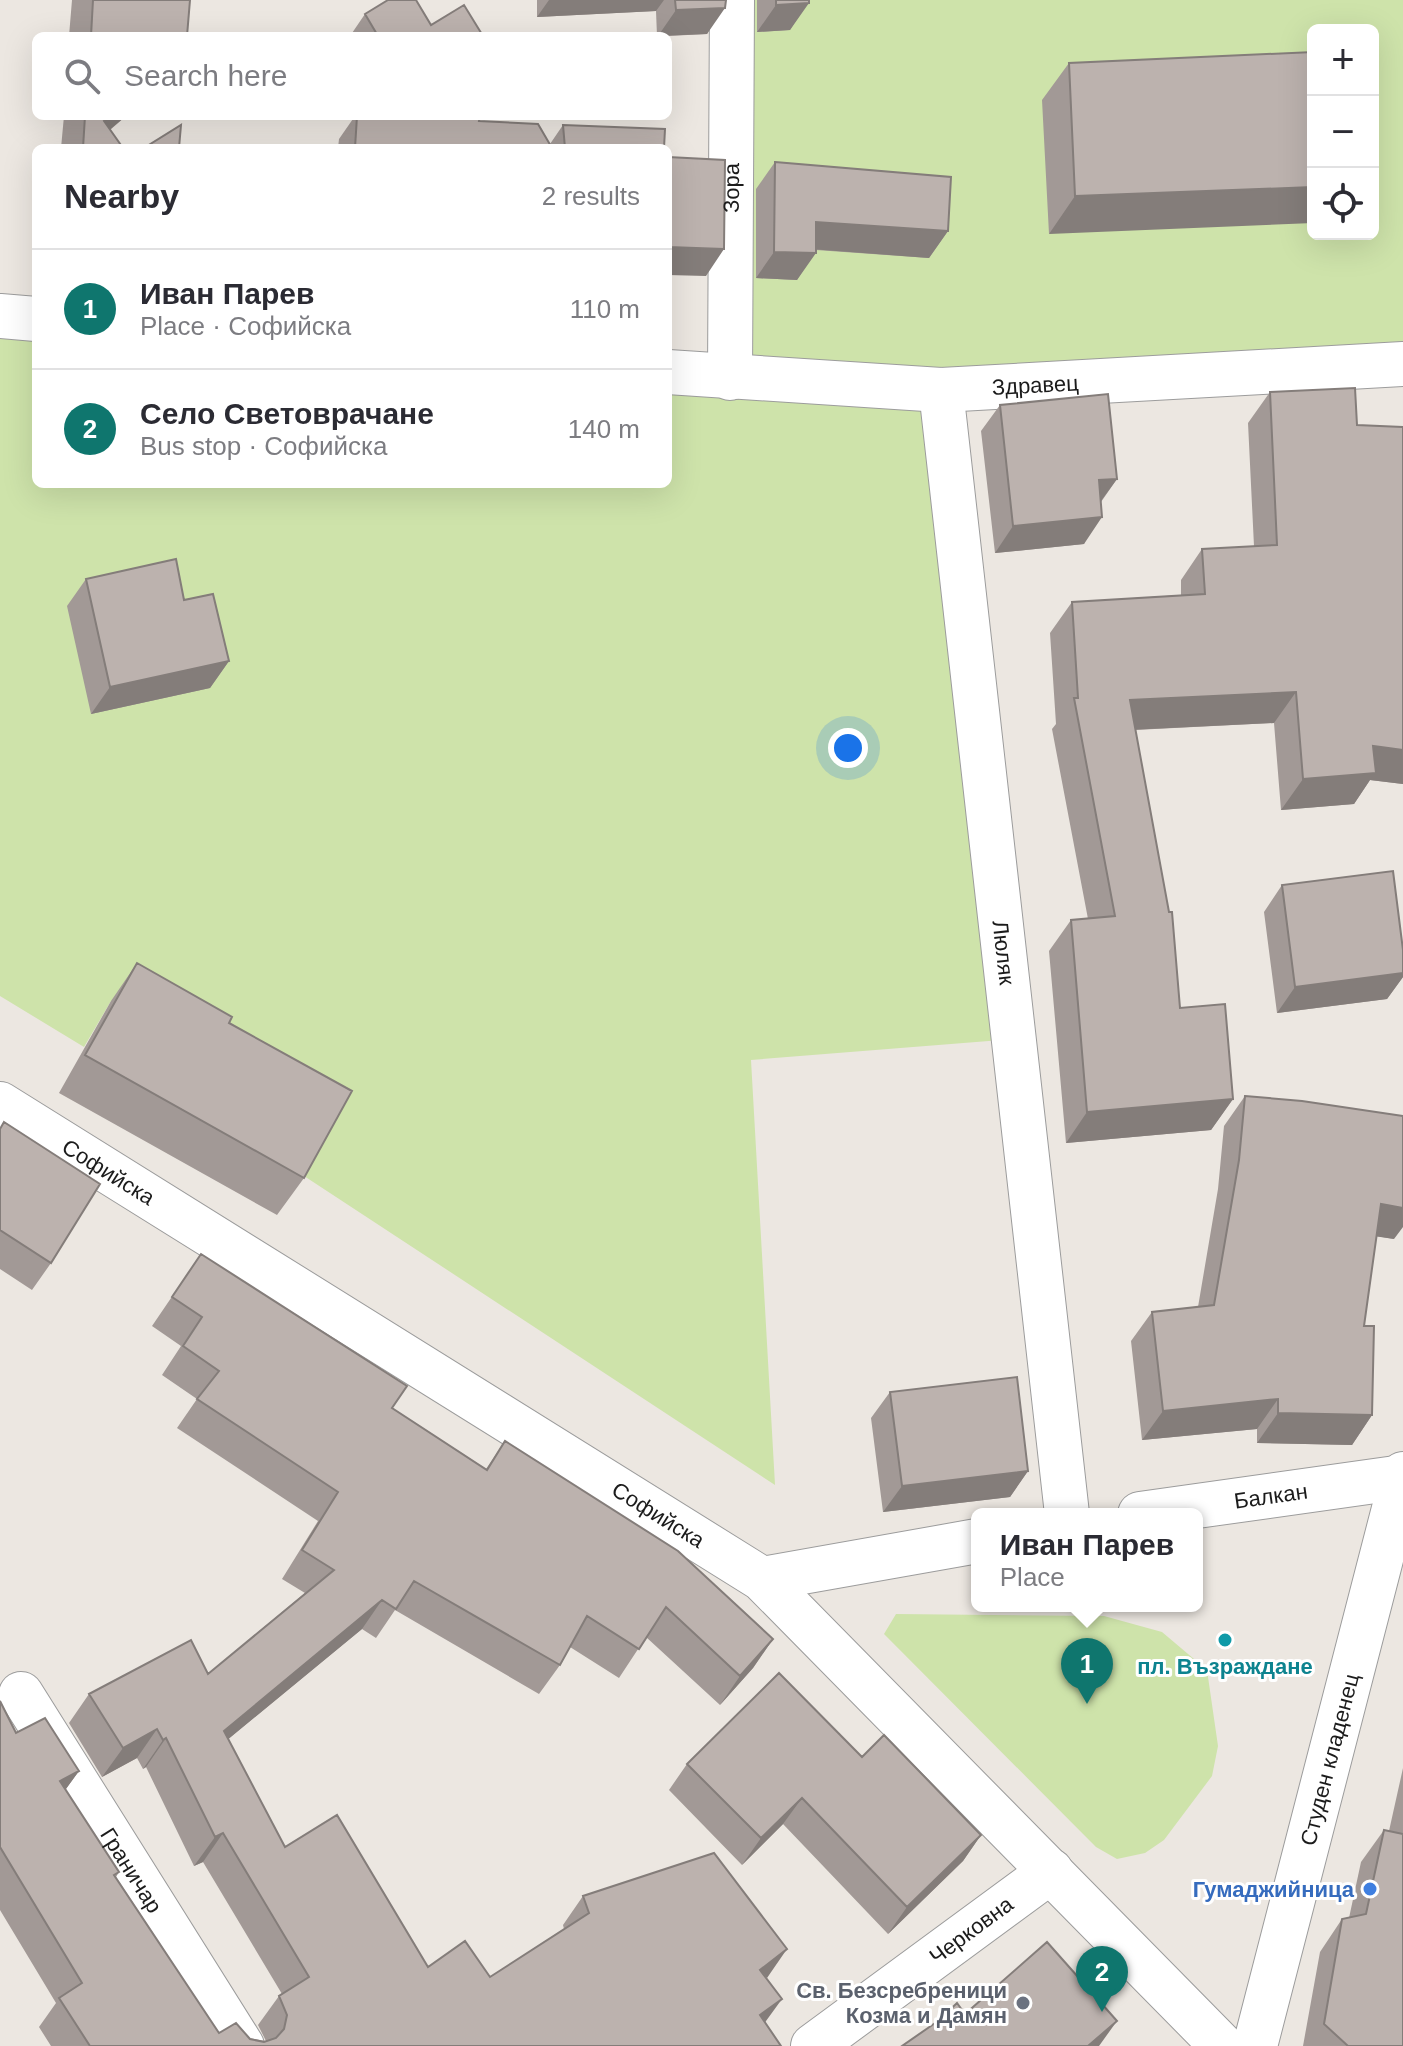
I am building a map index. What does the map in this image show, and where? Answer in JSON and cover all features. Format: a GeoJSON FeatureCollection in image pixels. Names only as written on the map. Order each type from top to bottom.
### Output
{"type":"FeatureCollection","features":[{"type":"Feature","properties":{"kind":"street","name":"Зора"},"geometry":{"type":"LineString","coordinates":[[730,378],[732,0]]}},
{"type":"Feature","properties":{"kind":"street"},"geometry":{"type":"LineString","coordinates":[[0,316],[32,319]]}},
{"type":"Feature","properties":{"kind":"street","name":"Здравец"},"geometry":{"type":"LineString","coordinates":[[672,372],[941,390],[1403,364]]}},
{"type":"Feature","properties":{"kind":"street","name":"Люляк"},"geometry":{"type":"LineString","coordinates":[[941,390],[1066,1508]]}},
{"type":"Feature","properties":{"kind":"street","name":"Софийска"},"geometry":{"type":"LineString","coordinates":[[0,1104],[762,1579],[1222,2046]]}},
{"type":"Feature","properties":{"kind":"street","name":"Балкан"},"geometry":{"type":"LineString","coordinates":[[1182,1508],[1403,1476]]}},
{"type":"Feature","properties":{"kind":"street","name":"Студен кладенец"},"geometry":{"type":"LineString","coordinates":[[1255,2046],[1403,1476]]}},
{"type":"Feature","properties":{"kind":"street"},"geometry":{"type":"LineString","coordinates":[[762,1579],[971,1542]]}},
{"type":"Feature","properties":{"kind":"street","name":"Граничар"},"geometry":{"type":"LineString","coordinates":[[21,1694],[242,2046]]}},
{"type":"Feature","properties":{"kind":"street","name":"Черковна"},"geometry":{"type":"LineString","coordinates":[[813,2046],[1051,1871]]}},
{"type":"Feature","properties":{"kind":"green space"},"geometry":{"type":"Polygon","coordinates":[[[732,0],[1403,0],[1403,364],[942,390],[1014,1039],[751,1060],[775,1485],[301,1174],[111,1001],[84,1047],[0,996],[0,316],[32,319],[32,488],[672,488],[672,372],[730,378],[732,0]]]}},
{"type":"Feature","properties":{"kind":"green space"},"geometry":{"type":"Polygon","coordinates":[[[896,1614],[1104,1616],[1162,1632],[1207,1670],[1218,1746],[1212,1776],[1164,1840],[1145,1853],[1117,1859],[1096,1847],[884,1634],[896,1614]]]}},
{"type":"Feature","properties":{"kind":"building"},"geometry":{"type":"Polygon","coordinates":[[[93,0],[190,0],[187,32],[91,32],[93,0]]]}},
{"type":"Feature","properties":{"kind":"building"},"geometry":{"type":"Polygon","coordinates":[[[388,0],[416,0],[431,25],[464,5],[481,32],[376,32],[365,14],[388,0]]]}},
{"type":"Feature","properties":{"kind":"building"},"geometry":{"type":"Polygon","coordinates":[[[675,0],[726,0],[725,8],[676,10],[675,0]]]}},
{"type":"Feature","properties":{"kind":"building"},"geometry":{"type":"Polygon","coordinates":[[[776,0],[809,0],[809,3],[776,5],[776,0]]]}},
{"type":"Feature","properties":{"kind":"building"},"geometry":{"type":"Polygon","coordinates":[[[1307,52],[1307,187],[1075,196],[1069,63],[1307,52]]]}},
{"type":"Feature","properties":{"kind":"building"},"geometry":{"type":"Polygon","coordinates":[[[85,120],[105,120],[120,144],[83,144],[85,120]]]}},
{"type":"Feature","properties":{"kind":"building"},"geometry":{"type":"Polygon","coordinates":[[[357,120],[479,120],[538,124],[550,144],[355,144],[357,120]]]}},
{"type":"Feature","properties":{"kind":"building"},"geometry":{"type":"Polygon","coordinates":[[[181,125],[179,144],[150,144],[181,125]]]}},
{"type":"Feature","properties":{"kind":"building"},"geometry":{"type":"Polygon","coordinates":[[[563,125],[665,129],[664,144],[565,144],[563,125]]]}},
{"type":"Feature","properties":{"kind":"building"},"geometry":{"type":"Polygon","coordinates":[[[672,157],[725,160],[724,249],[672,247],[672,157]]]}},
{"type":"Feature","properties":{"kind":"building"},"geometry":{"type":"Polygon","coordinates":[[[775,162],[951,177],[948,231],[816,222],[816,253],[774,252],[775,162]]]}},
{"type":"Feature","properties":{"kind":"building"},"geometry":{"type":"Polygon","coordinates":[[[1355,388],[1357,425],[1403,427],[1403,750],[1373,746],[1376,773],[1303,779],[1296,692],[1130,700],[1169,912],[1172,912],[1180,1008],[1225,1004],[1233,1099],[1087,1112],[1071,920],[1115,916],[1074,698],[1078,698],[1072,602],[1205,594],[1202,549],[1277,545],[1270,392],[1355,388]]]}},
{"type":"Feature","properties":{"kind":"building"},"geometry":{"type":"Polygon","coordinates":[[[1108,394],[1117,479],[1099,480],[1102,517],[1013,526],[1000,405],[1108,394]]]}},
{"type":"Feature","properties":{"kind":"building"},"geometry":{"type":"Polygon","coordinates":[[[176,559],[184,600],[213,594],[229,661],[110,687],[86,579],[176,559]]]}},
{"type":"Feature","properties":{"kind":"building"},"geometry":{"type":"Polygon","coordinates":[[[1393,871],[1403,973],[1295,987],[1282,885],[1393,871]]]}},
{"type":"Feature","properties":{"kind":"building"},"geometry":{"type":"Polygon","coordinates":[[[137,963],[232,1017],[229,1023],[352,1091],[304,1178],[85,1055],[137,963]]]}},
{"type":"Feature","properties":{"kind":"building"},"geometry":{"type":"Polygon","coordinates":[[[1245,1096],[1403,1116],[1403,1208],[1381,1204],[1364,1326],[1374,1326],[1372,1415],[1278,1413],[1278,1399],[1163,1411],[1152,1312],[1214,1305],[1239,1160],[1245,1096]]]}},
{"type":"Feature","properties":{"kind":"building"},"geometry":{"type":"Polygon","coordinates":[[[4,1122],[100,1184],[51,1263],[0,1230],[0,1129],[4,1122]]]}},
{"type":"Feature","properties":{"kind":"building"},"geometry":{"type":"Polygon","coordinates":[[[201,1254],[407,1386],[392,1408],[487,1470],[505,1441],[678,1551],[773,1639],[740,1676],[666,1607],[639,1649],[587,1616],[560,1665],[414,1581],[396,1609],[382,1600],[224,1731],[285,1847],[337,1815],[428,1967],[465,1941],[490,1977],[589,1913],[583,1896],[714,1853],[787,1949],[760,1970],[782,1999],[760,2015],[781,2046],[90,2046],[59,1998],[82,1983],[0,1847],[0,1701],[16,1733],[45,1718],[79,1771],[60,1781],[119,1872],[114,1875],[219,2033],[236,2023],[250,2039],[264,2042],[276,2038],[284,2029],[287,2015],[279,1996],[309,1977],[223,1833],[215,1837],[166,1738],[163,1740],[157,1729],[123,1748],[89,1694],[191,1640],[208,1674],[334,1570],[302,1550],[338,1492],[197,1399],[219,1371],[183,1346],[202,1317],[172,1297],[201,1254]]]}},
{"type":"Feature","properties":{"kind":"building"},"geometry":{"type":"Polygon","coordinates":[[[1017,1377],[1028,1471],[902,1486],[890,1392],[1017,1377]]]}},
{"type":"Feature","properties":{"kind":"building"},"geometry":{"type":"Polygon","coordinates":[[[779,1673],[862,1757],[884,1735],[981,1835],[907,1907],[802,1798],[761,1838],[687,1764],[779,1673]]]}},
{"type":"Feature","properties":{"kind":"building"},"geometry":{"type":"Polygon","coordinates":[[[1384,1830],[1403,1834],[1403,2046],[1348,2046],[1324,2024],[1342,1919],[1366,1914],[1384,1830]]]}},
{"type":"Feature","properties":{"kind":"building"},"geometry":{"type":"Polygon","coordinates":[[[1047,1942],[1117,2021],[1088,2046],[902,2046],[938,2021],[957,2003],[965,2014],[1047,1942]]]}},
{"type":"Feature","properties":{"kind":"place","name":"пл. Възраждане"},"geometry":{"type":"Point","coordinates":[1225,1640]}},
{"type":"Feature","properties":{"kind":"place","name":"Иван Парев"},"geometry":{"type":"Point","coordinates":[1087,1704]}},
{"type":"Feature","properties":{"kind":"place","name":"Гумаджийница"},"geometry":{"type":"Point","coordinates":[1370,1889]}},
{"type":"Feature","properties":{"kind":"place","name":"Св. Безсребреници Козма и Дамян"},"geometry":{"type":"Point","coordinates":[1023,2003]}},
{"type":"Feature","properties":{"kind":"place","name":"Село Световрачане"},"geometry":{"type":"Point","coordinates":[1102,2012]}}]}
